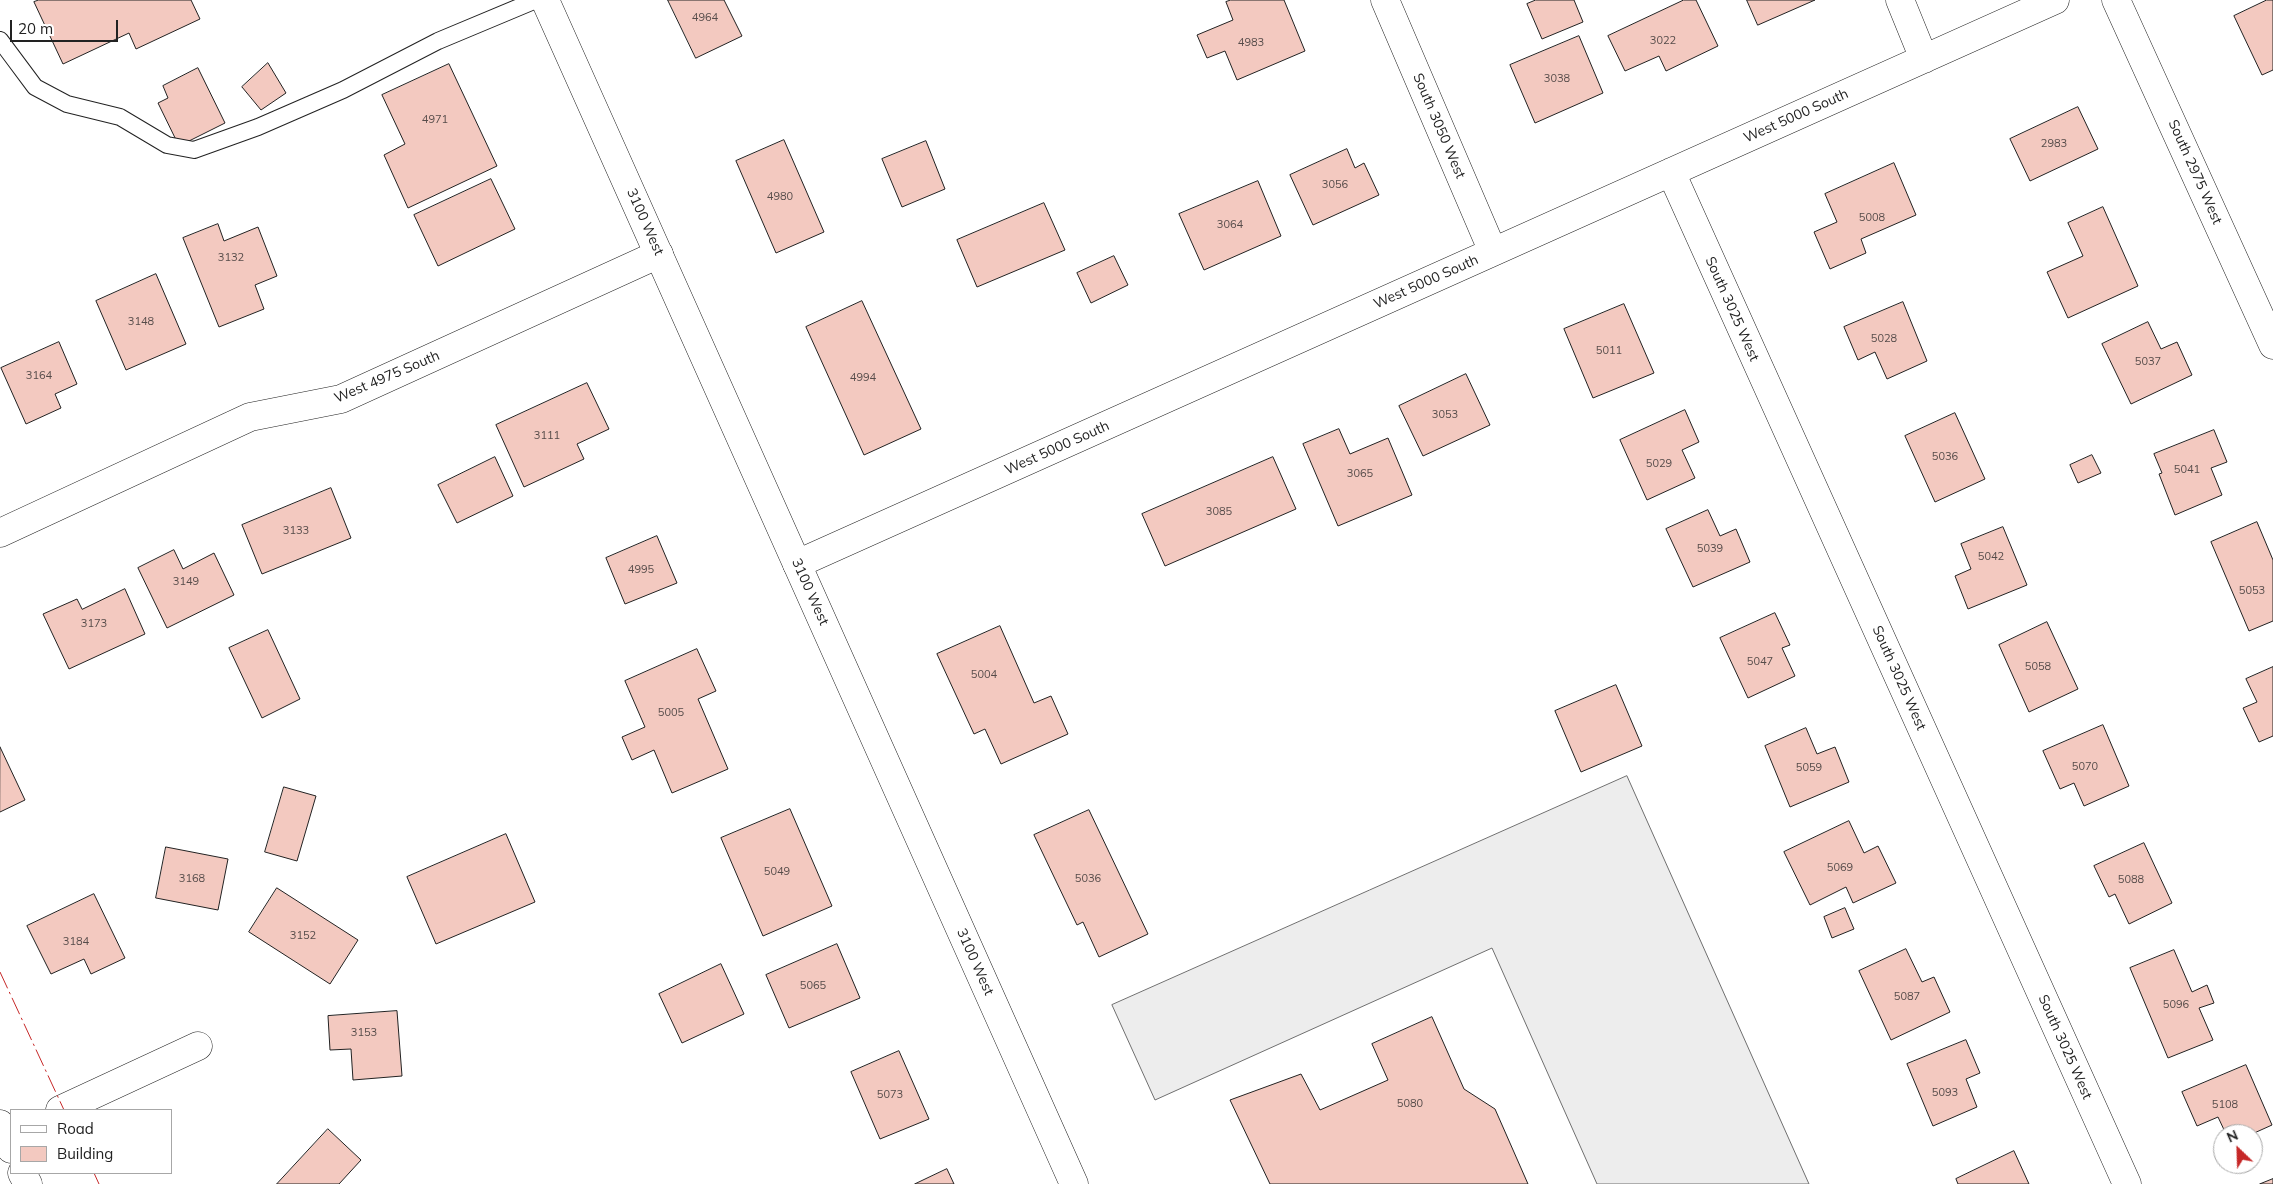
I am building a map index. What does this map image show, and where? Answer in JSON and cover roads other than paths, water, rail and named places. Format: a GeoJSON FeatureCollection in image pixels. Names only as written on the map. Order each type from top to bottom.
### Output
{"type":"FeatureCollection","features":[{"type":"Feature","properties":{"kind":"street","name":"3100 West"},"geometry":{"type":"LineString","coordinates":[[546,0],[1074,1184]]}},
{"type":"Feature","properties":{"kind":"street","name":"South 3050 West"},"geometry":{"type":"LineString","coordinates":[[1385,0],[1493,252]]}},
{"type":"Feature","properties":{"kind":"street"},"geometry":{"type":"LineString","coordinates":[[1900,0],[1924,59]]}},
{"type":"Feature","properties":{"kind":"street","name":"West 5000 South"},"geometry":{"type":"LineString","coordinates":[[798,564],[2055,0]]}},
{"type":"Feature","properties":{"kind":"street","name":"South 2975 West"},"geometry":{"type":"LineString","coordinates":[[2116,0],[2273,345]]}},
{"type":"Feature","properties":{"kind":"street","name":"South 3025 West"},"geometry":{"type":"LineString","coordinates":[[1671,172],[2127,1184]]}},
{"type":"Feature","properties":{"kind":"street","name":"West 4975 South"},"geometry":{"type":"LineString","coordinates":[[0,533],[250,417],[341,399],[659,254]]}},
{"type":"Feature","properties":{"kind":"street"},"geometry":{"type":"LineString","coordinates":[[62,1109],[198,1046]]}},
{"type":"Feature","properties":{"kind":"lane"},"geometry":{"type":"LineString","coordinates":[[0,40],[35,87],[67,104],[120,117],[167,145],[194,150],[258,127],[343,90],[438,41],[536,0]]}}]}
